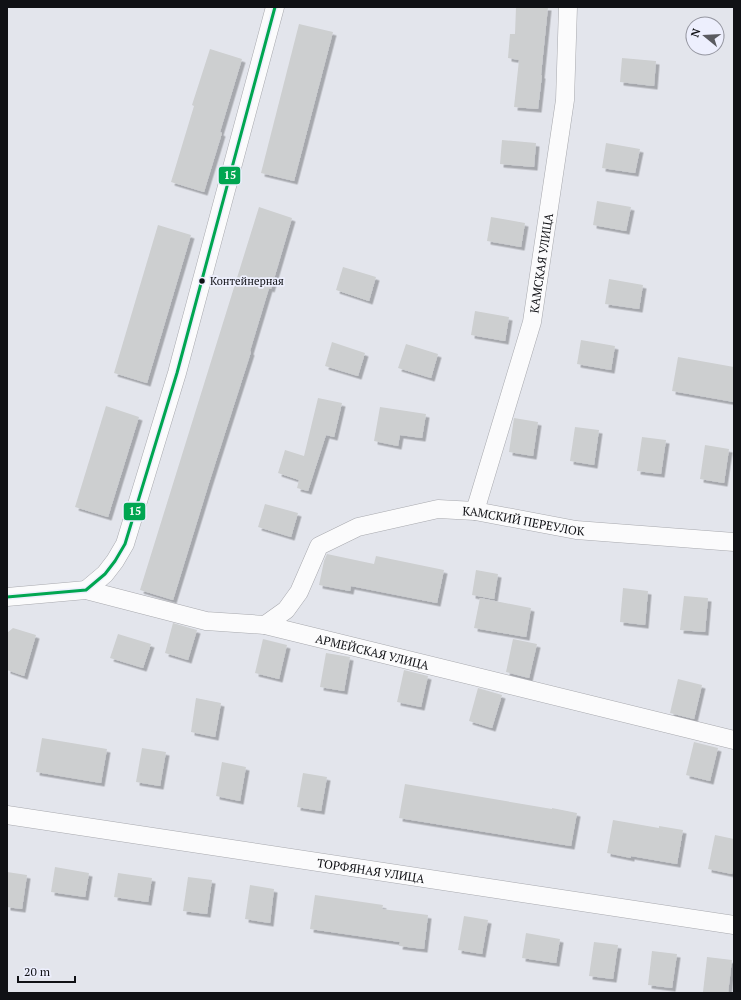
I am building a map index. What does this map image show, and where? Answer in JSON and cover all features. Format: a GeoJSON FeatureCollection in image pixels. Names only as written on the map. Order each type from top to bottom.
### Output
{"type":"FeatureCollection","features":[{"type":"Feature","properties":{"kind":"street"},"geometry":{"type":"LineString","coordinates":[[86,590],[105,574],[126,544],[177,373],[275,7]]}},
{"type":"Feature","properties":{"kind":"street","name":"КАМСКАЯ УЛИЦА"},"geometry":{"type":"LineString","coordinates":[[475,511],[532,322],[565,100],[568,7]]}},
{"type":"Feature","properties":{"kind":"street","name":"КАМСКИЙ ПЕРЕУЛОК"},"geometry":{"type":"LineString","coordinates":[[265,625],[286,610],[299,592],[320,546],[358,527],[438,509],[475,511],[576,530],[734,542]]}},
{"type":"Feature","properties":{"kind":"street","name":"АРМЕЙСКАЯ УЛИЦА"},"geometry":{"type":"LineString","coordinates":[[7,597],[86,590],[206,620],[265,625],[734,740]]}},
{"type":"Feature","properties":{"kind":"street","name":"ТОРФЯНАЯ УЛИЦА"},"geometry":{"type":"LineString","coordinates":[[7,815],[734,925]]}},
{"type":"Feature","properties":{"kind":"building"},"geometry":{"type":"Polygon","coordinates":[[[516,7],[548,7],[538,109],[514,107],[519,60],[508,58],[510,34],[515,34],[516,7]]]}},
{"type":"Feature","properties":{"kind":"building"},"geometry":{"type":"Polygon","coordinates":[[[299,24],[333,32],[294,181],[261,173],[299,24]]]}},
{"type":"Feature","properties":{"kind":"building"},"geometry":{"type":"Polygon","coordinates":[[[210,49],[242,59],[204,192],[171,182],[194,106],[192,105],[210,49]]]}},
{"type":"Feature","properties":{"kind":"building"},"geometry":{"type":"Polygon","coordinates":[[[622,58],[656,61],[654,86],[620,82],[622,58]]]}},
{"type":"Feature","properties":{"kind":"building"},"geometry":{"type":"Polygon","coordinates":[[[502,140],[536,143],[534,167],[500,164],[502,140]]]}},
{"type":"Feature","properties":{"kind":"building"},"geometry":{"type":"Polygon","coordinates":[[[606,143],[640,149],[635,173],[602,168],[606,143]]]}},
{"type":"Feature","properties":{"kind":"building"},"geometry":{"type":"Polygon","coordinates":[[[597,201],[631,207],[626,231],[593,225],[597,201]]]}},
{"type":"Feature","properties":{"kind":"building"},"geometry":{"type":"Polygon","coordinates":[[[259,207],[292,218],[173,600],[140,590],[259,207]]]}},
{"type":"Feature","properties":{"kind":"building"},"geometry":{"type":"Polygon","coordinates":[[[491,217],[525,223],[521,247],[487,241],[491,217]]]}},
{"type":"Feature","properties":{"kind":"building"},"geometry":{"type":"Polygon","coordinates":[[[158,225],[191,235],[147,383],[114,373],[158,225]]]}},
{"type":"Feature","properties":{"kind":"building"},"geometry":{"type":"Polygon","coordinates":[[[343,267],[376,277],[369,301],[336,290],[343,267]]]}},
{"type":"Feature","properties":{"kind":"building"},"geometry":{"type":"Polygon","coordinates":[[[609,279],[643,285],[639,309],[605,304],[609,279]]]}},
{"type":"Feature","properties":{"kind":"building"},"geometry":{"type":"Polygon","coordinates":[[[475,311],[509,317],[505,341],[471,335],[475,311]]]}},
{"type":"Feature","properties":{"kind":"building"},"geometry":{"type":"Polygon","coordinates":[[[581,340],[615,346],[611,370],[577,364],[581,340]]]}},
{"type":"Feature","properties":{"kind":"building"},"geometry":{"type":"Polygon","coordinates":[[[332,342],[365,353],[358,376],[325,366],[332,342]]]}},
{"type":"Feature","properties":{"kind":"building"},"geometry":{"type":"Polygon","coordinates":[[[406,344],[438,354],[431,378],[398,368],[406,344]]]}},
{"type":"Feature","properties":{"kind":"building"},"geometry":{"type":"Polygon","coordinates":[[[678,357],[734,367],[734,402],[672,391],[678,357]]]}},
{"type":"Feature","properties":{"kind":"building"},"geometry":{"type":"Polygon","coordinates":[[[318,398],[342,403],[334,437],[326,435],[308,491],[297,488],[299,480],[278,473],[285,450],[304,456],[318,398]]]}},
{"type":"Feature","properties":{"kind":"building"},"geometry":{"type":"Polygon","coordinates":[[[106,406],[139,417],[108,517],[75,507],[106,406]]]}},
{"type":"Feature","properties":{"kind":"building"},"geometry":{"type":"Polygon","coordinates":[[[380,407],[426,414],[422,438],[400,435],[398,446],[374,441],[380,407]]]}},
{"type":"Feature","properties":{"kind":"building"},"geometry":{"type":"Polygon","coordinates":[[[514,418],[538,422],[533,456],[509,452],[514,418]]]}},
{"type":"Feature","properties":{"kind":"building"},"geometry":{"type":"Polygon","coordinates":[[[575,427],[599,430],[594,465],[570,461],[575,427]]]}},
{"type":"Feature","properties":{"kind":"building"},"geometry":{"type":"Polygon","coordinates":[[[642,437],[666,440],[661,474],[637,471],[642,437]]]}},
{"type":"Feature","properties":{"kind":"building"},"geometry":{"type":"Polygon","coordinates":[[[705,445],[729,449],[724,483],[700,479],[705,445]]]}},
{"type":"Feature","properties":{"kind":"building"},"geometry":{"type":"Polygon","coordinates":[[[265,504],[298,513],[291,537],[258,527],[265,504]]]}},
{"type":"Feature","properties":{"kind":"building"},"geometry":{"type":"Polygon","coordinates":[[[327,554],[374,564],[376,556],[444,570],[437,603],[351,586],[350,591],[319,585],[327,554]]]}},
{"type":"Feature","properties":{"kind":"building"},"geometry":{"type":"Polygon","coordinates":[[[476,570],[498,574],[494,599],[472,595],[476,570]]]}},
{"type":"Feature","properties":{"kind":"building"},"geometry":{"type":"Polygon","coordinates":[[[623,588],[648,591],[645,625],[620,622],[623,588]]]}},
{"type":"Feature","properties":{"kind":"building"},"geometry":{"type":"Polygon","coordinates":[[[684,596],[708,598],[705,632],[680,630],[684,596]]]}},
{"type":"Feature","properties":{"kind":"building"},"geometry":{"type":"Polygon","coordinates":[[[480,598],[531,608],[526,637],[474,628],[480,598]]]}},
{"type":"Feature","properties":{"kind":"building"},"geometry":{"type":"Polygon","coordinates":[[[173,623],[197,630],[188,660],[165,653],[173,623]]]}},
{"type":"Feature","properties":{"kind":"building"},"geometry":{"type":"Polygon","coordinates":[[[13,628],[36,635],[24,676],[7,670],[7,633],[13,628]]]}},
{"type":"Feature","properties":{"kind":"building"},"geometry":{"type":"Polygon","coordinates":[[[118,634],[151,644],[143,668],[110,658],[118,634]]]}},
{"type":"Feature","properties":{"kind":"building"},"geometry":{"type":"Polygon","coordinates":[[[263,639],[287,645],[279,679],[255,673],[263,639]]]}},
{"type":"Feature","properties":{"kind":"building"},"geometry":{"type":"Polygon","coordinates":[[[513,639],[537,644],[529,678],[506,672],[513,639]]]}},
{"type":"Feature","properties":{"kind":"building"},"geometry":{"type":"Polygon","coordinates":[[[326,653],[350,657],[344,691],[320,687],[326,653]]]}},
{"type":"Feature","properties":{"kind":"building"},"geometry":{"type":"Polygon","coordinates":[[[404,670],[428,676],[421,707],[397,702],[404,670]]]}},
{"type":"Feature","properties":{"kind":"building"},"geometry":{"type":"Polygon","coordinates":[[[678,679],[702,685],[694,719],[670,713],[678,679]]]}},
{"type":"Feature","properties":{"kind":"building"},"geometry":{"type":"Polygon","coordinates":[[[478,688],[502,695],[492,728],[469,721],[478,688]]]}},
{"type":"Feature","properties":{"kind":"building"},"geometry":{"type":"Polygon","coordinates":[[[196,698],[221,703],[215,737],[191,732],[196,698]]]}},
{"type":"Feature","properties":{"kind":"building"},"geometry":{"type":"Polygon","coordinates":[[[42,738],[107,749],[101,783],[36,772],[42,738]]]}},
{"type":"Feature","properties":{"kind":"building"},"geometry":{"type":"Polygon","coordinates":[[[694,742],[718,748],[710,781],[686,775],[694,742]]]}},
{"type":"Feature","properties":{"kind":"building"},"geometry":{"type":"Polygon","coordinates":[[[142,748],[166,752],[160,786],[136,782],[142,748]]]}},
{"type":"Feature","properties":{"kind":"building"},"geometry":{"type":"Polygon","coordinates":[[[222,762],[246,767],[240,801],[216,796],[222,762]]]}},
{"type":"Feature","properties":{"kind":"building"},"geometry":{"type":"Polygon","coordinates":[[[303,773],[327,777],[321,811],[297,807],[303,773]]]}},
{"type":"Feature","properties":{"kind":"building"},"geometry":{"type":"Polygon","coordinates":[[[405,784],[577,813],[571,846],[399,818],[405,784]]]}},
{"type":"Feature","properties":{"kind":"building"},"geometry":{"type":"Polygon","coordinates":[[[613,820],[659,828],[659,826],[683,830],[677,864],[631,856],[631,858],[607,853],[613,820]]]}},
{"type":"Feature","properties":{"kind":"building"},"geometry":{"type":"Polygon","coordinates":[[[715,835],[734,839],[734,866],[732,874],[708,869],[715,835]]]}},
{"type":"Feature","properties":{"kind":"building"},"geometry":{"type":"Polygon","coordinates":[[[55,867],[89,873],[85,897],[51,892],[55,867]]]}},
{"type":"Feature","properties":{"kind":"building"},"geometry":{"type":"Polygon","coordinates":[[[7,872],[27,875],[22,909],[7,907],[7,872]]]}},
{"type":"Feature","properties":{"kind":"building"},"geometry":{"type":"Polygon","coordinates":[[[118,873],[152,878],[148,902],[114,897],[118,873]]]}},
{"type":"Feature","properties":{"kind":"building"},"geometry":{"type":"Polygon","coordinates":[[[188,877],[212,880],[207,914],[183,911],[188,877]]]}},
{"type":"Feature","properties":{"kind":"building"},"geometry":{"type":"Polygon","coordinates":[[[250,885],[274,889],[270,923],[245,919],[250,885]]]}},
{"type":"Feature","properties":{"kind":"building"},"geometry":{"type":"Polygon","coordinates":[[[315,895],[383,905],[382,909],[428,915],[424,949],[399,946],[400,942],[310,929],[315,895]]]}},
{"type":"Feature","properties":{"kind":"building"},"geometry":{"type":"Polygon","coordinates":[[[464,916],[488,920],[482,954],[458,950],[464,916]]]}},
{"type":"Feature","properties":{"kind":"building"},"geometry":{"type":"Polygon","coordinates":[[[526,933],[560,939],[556,963],[522,958],[526,933]]]}},
{"type":"Feature","properties":{"kind":"building"},"geometry":{"type":"Polygon","coordinates":[[[594,942],[618,945],[613,979],[589,976],[594,942]]]}},
{"type":"Feature","properties":{"kind":"building"},"geometry":{"type":"Polygon","coordinates":[[[652,951],[677,954],[672,988],[648,985],[652,951]]]}},
{"type":"Feature","properties":{"kind":"building"},"geometry":{"type":"Polygon","coordinates":[[[707,957],[732,960],[728,993],[703,992],[707,957]]]}},
{"type":"Feature","properties":{"kind":"transit line","name":"15"},"geometry":{"type":"LineString","coordinates":[[7,597],[86,590],[105,574],[125,544],[177,373],[275,7]]}},
{"type":"Feature","properties":{"kind":"place","name":"Контейнерная"},"geometry":{"type":"Point","coordinates":[202,281]}}]}
